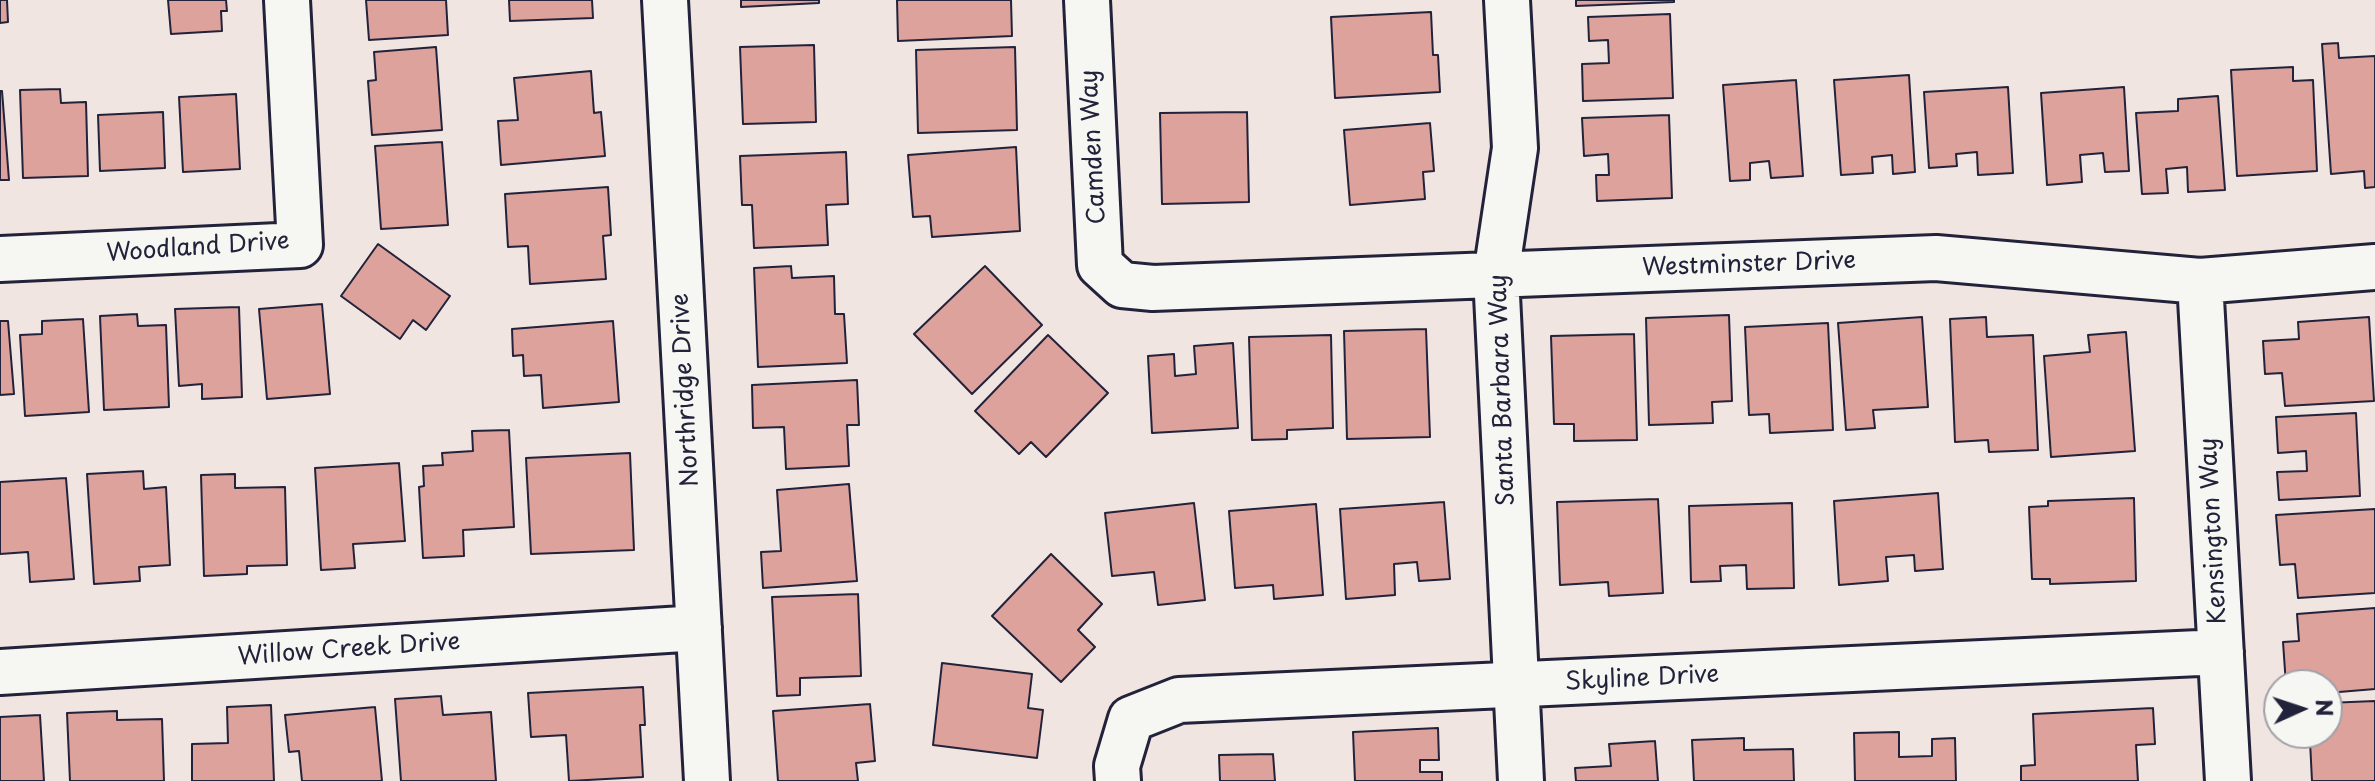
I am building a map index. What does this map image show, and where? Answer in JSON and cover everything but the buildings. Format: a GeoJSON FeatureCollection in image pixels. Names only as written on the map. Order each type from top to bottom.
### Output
{"type":"FeatureCollection","features":[{"type":"Feature","properties":{"kind":"street","name":"Woodland Drive"},"geometry":{"type":"LineString","coordinates":[[0,259],[300,245],[287,0]]}},
{"type":"Feature","properties":{"kind":"street","name":"Northridge Drive"},"geometry":{"type":"LineString","coordinates":[[665,0],[707,781]]}},
{"type":"Feature","properties":{"kind":"street","name":"Camden Way"},"geometry":{"type":"LineString","coordinates":[[1087,0],[1100,265],[1122,285]]}},
{"type":"Feature","properties":{"kind":"street","name":"Santa Barbara Way"},"geometry":{"type":"LineString","coordinates":[[1507,0],[1515,148],[1496,275],[1521,781]]}},
{"type":"Feature","properties":{"kind":"street","name":"Westminster Drive"},"geometry":{"type":"LineString","coordinates":[[1122,285],[1153,288],[1936,258],[2200,281],[2375,267]]}},
{"type":"Feature","properties":{"kind":"street","name":"Kensington Way"},"geometry":{"type":"LineString","coordinates":[[2200,281],[2228,781]]}},
{"type":"Feature","properties":{"kind":"street","name":"Willow Creek Drive"},"geometry":{"type":"LineString","coordinates":[[0,672],[699,628]]}},
{"type":"Feature","properties":{"kind":"street","name":"Skyline Drive"},"geometry":{"type":"LineString","coordinates":[[1118,781],[1117,766],[1131,719],[1179,700],[2221,652]]}}]}
